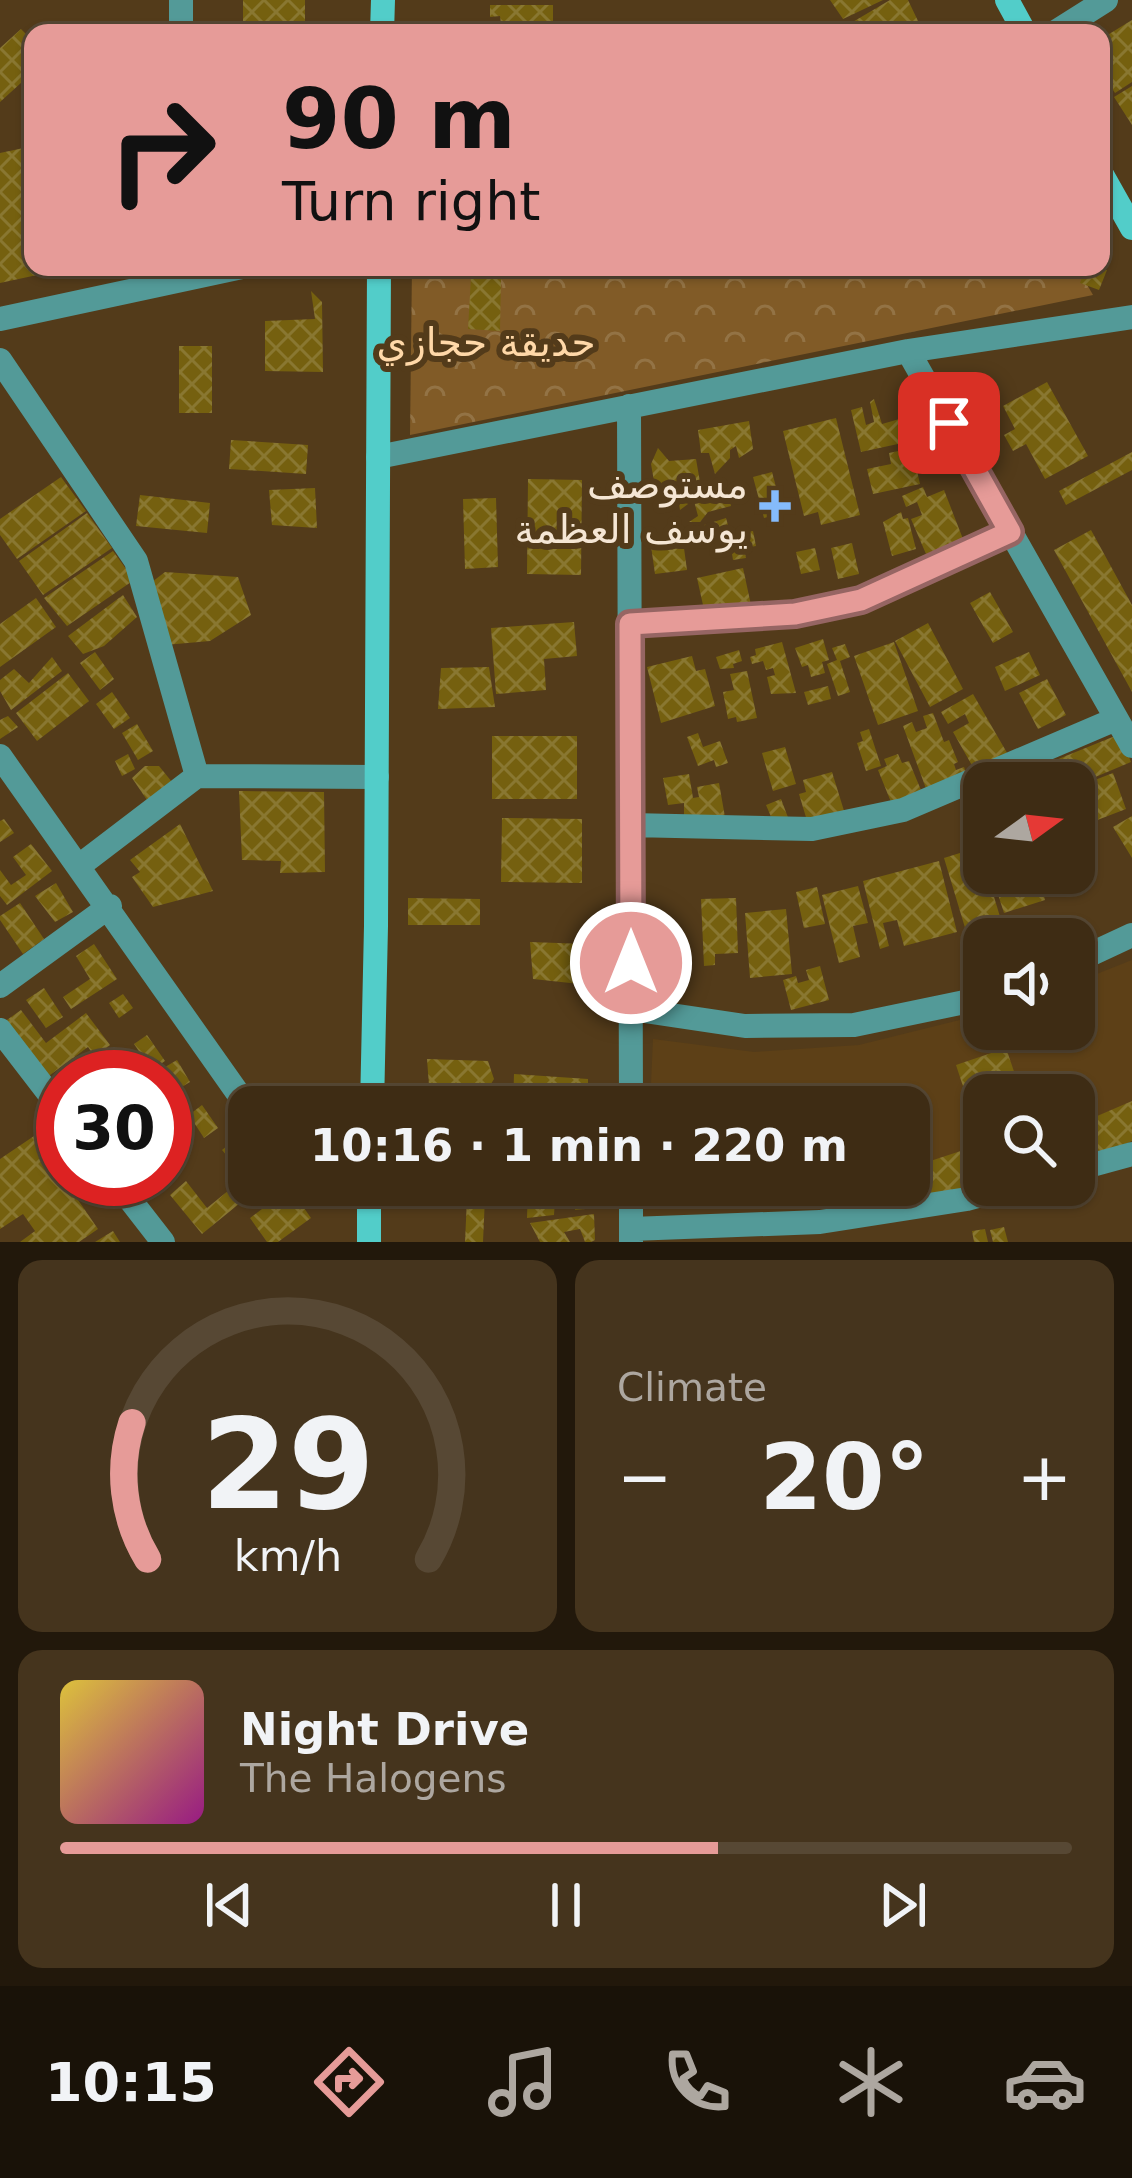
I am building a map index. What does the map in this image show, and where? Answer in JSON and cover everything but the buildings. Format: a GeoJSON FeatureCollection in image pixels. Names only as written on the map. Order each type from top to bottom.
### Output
{"type":"FeatureCollection","features":[{"type":"Feature","properties":{"kind":"main road"},"geometry":{"type":"LineString","coordinates":[[1110,188],[1132,227]]}},
{"type":"Feature","properties":{"kind":"main road"},"geometry":{"type":"LineString","coordinates":[[371,1086],[379,276]]}},
{"type":"Feature","properties":{"kind":"main road"},"geometry":{"type":"LineString","coordinates":[[368,1206],[369,1242]]}},
{"type":"Feature","properties":{"kind":"street"},"geometry":{"type":"LineString","coordinates":[[1068,24],[1106,0]]}},
{"type":"Feature","properties":{"kind":"street"},"geometry":{"type":"LineString","coordinates":[[0,319],[200,276]]}},
{"type":"Feature","properties":{"kind":"street"},"geometry":{"type":"LineString","coordinates":[[378,457],[908,351],[1132,317]]}},
{"type":"Feature","properties":{"kind":"street"},"geometry":{"type":"LineString","coordinates":[[908,351],[1132,746]]}},
{"type":"Feature","properties":{"kind":"street"},"geometry":{"type":"LineString","coordinates":[[0,360],[136,560],[197,776]]}},
{"type":"Feature","properties":{"kind":"street"},"geometry":{"type":"LineString","coordinates":[[629,406],[631,1086]]}},
{"type":"Feature","properties":{"kind":"street"},"geometry":{"type":"LineString","coordinates":[[630,624],[795,614],[861,600],[1010,532]]}},
{"type":"Feature","properties":{"kind":"street"},"geometry":{"type":"LineString","coordinates":[[631,825],[812,829],[903,810],[1117,718]]}},
{"type":"Feature","properties":{"kind":"street"},"geometry":{"type":"LineString","coordinates":[[0,756],[234,1086]]}},
{"type":"Feature","properties":{"kind":"street"},"geometry":{"type":"LineString","coordinates":[[79,866],[197,776],[377,777]]}},
{"type":"Feature","properties":{"kind":"street"},"geometry":{"type":"LineString","coordinates":[[0,986],[110,906]]}},
{"type":"Feature","properties":{"kind":"street"},"geometry":{"type":"LineString","coordinates":[[1095,952],[1132,935]]}},
{"type":"Feature","properties":{"kind":"street"},"geometry":{"type":"LineString","coordinates":[[631,1009],[745,1026],[854,1025],[963,1002]]}},
{"type":"Feature","properties":{"kind":"street"},"geometry":{"type":"LineString","coordinates":[[0,1030],[36,1077]]}},
{"type":"Feature","properties":{"kind":"street"},"geometry":{"type":"LineString","coordinates":[[1095,1164],[1132,1154]]}},
{"type":"Feature","properties":{"kind":"street"},"geometry":{"type":"LineString","coordinates":[[631,1236],[820,1222],[963,1200]]}},
{"type":"Feature","properties":{"kind":"street"},"geometry":{"type":"LineString","coordinates":[[135,1206],[163,1242]]}},
{"type":"Feature","properties":{"kind":"shaded area"},"geometry":{"type":"Polygon","coordinates":[[[1132,960],[1132,1132],[1095,1143],[1095,1074],[963,1074],[963,1180],[930,1185],[930,1086],[651,1086],[653,1039],[754,1052],[859,1045],[963,1019],[963,1050],[1095,1050],[1095,975],[1132,960]]]}},
{"type":"Feature","properties":{"kind":"green space","name":"حديقة حجازي"},"geometry":{"type":"Polygon","coordinates":[[[412,276],[1082,276],[1093,295],[410,435],[412,276]]]}},
{"type":"Feature","properties":{"kind":"place","name":"مستوصف يوسف العظمة"},"geometry":{"type":"Point","coordinates":[775,506]}},
{"type":"Feature","properties":{"kind":"route"},"geometry":{"type":"LineString","coordinates":[[631,963],[630,624],[795,614],[861,600],[1010,532],[949,423]]}}]}
